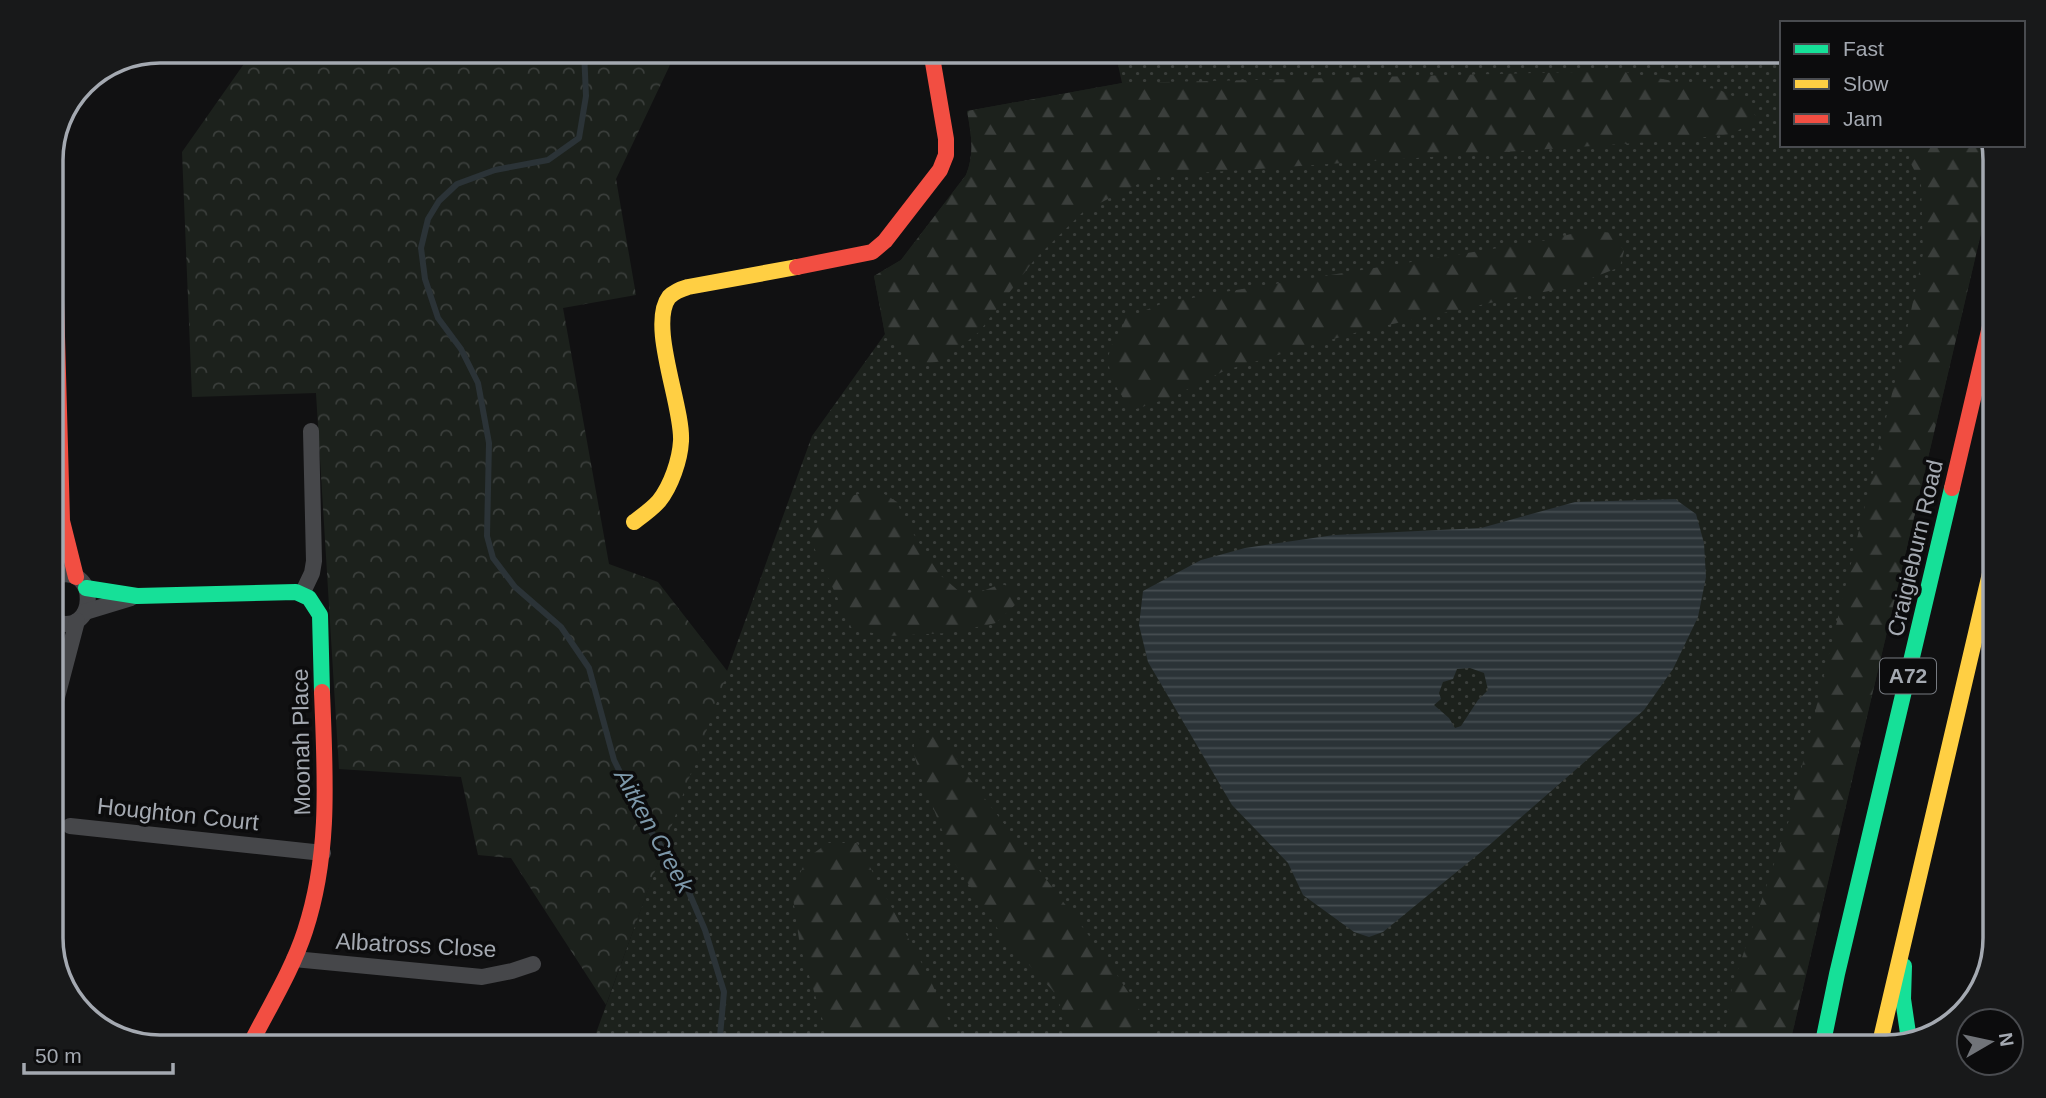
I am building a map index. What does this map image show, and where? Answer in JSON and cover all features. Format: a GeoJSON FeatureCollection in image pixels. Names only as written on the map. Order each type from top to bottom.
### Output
{"type":"FeatureCollection","features":[{"type":"Feature","properties":{"kind":"street"},"geometry":{"type":"LineString","coordinates":[[634,522],[661,499],[681,446],[662,324],[669,298],[684,288],[696,285],[864,255],[879,247],[945,161],[946,139],[933,63]]}},
{"type":"Feature","properties":{"kind":"street","name":"Craigieburn Road"},"geometry":{"type":"LineString","coordinates":[[1824,1035],[1836,974],[1983,355]]}},
{"type":"Feature","properties":{"kind":"street"},"geometry":{"type":"LineString","coordinates":[[63,575],[137,596],[286,592],[303,594],[312,573],[315,548],[311,431]]}},
{"type":"Feature","properties":{"kind":"street"},"geometry":{"type":"LineString","coordinates":[[63,524],[81,582],[89,596],[63,671]]}},
{"type":"Feature","properties":{"kind":"street","name":"Moonah Place"},"geometry":{"type":"LineString","coordinates":[[255,1035],[294,958],[313,905],[323,853],[326,782],[322,627],[315,605],[303,594]]}},
{"type":"Feature","properties":{"kind":"street"},"geometry":{"type":"LineString","coordinates":[[63,624],[137,596]]}},
{"type":"Feature","properties":{"kind":"street","name":"A72"},"geometry":{"type":"LineString","coordinates":[[1882,1035],[1983,604]]}},
{"type":"Feature","properties":{"kind":"street","name":"Houghton Court"},"geometry":{"type":"LineString","coordinates":[[70,825],[323,853]]}},
{"type":"Feature","properties":{"kind":"street"},"geometry":{"type":"LineString","coordinates":[[1905,931],[1903,999],[1908,1032]]}},
{"type":"Feature","properties":{"kind":"street","name":"Albatross Close"},"geometry":{"type":"LineString","coordinates":[[294,958],[482,976],[533,964]]}},
{"type":"Feature","properties":{"kind":"lane"},"geometry":{"type":"LineString","coordinates":[[1974,643],[1983,636]]}},
{"type":"Feature","properties":{"kind":"green space"},"geometry":{"type":"Polygon","coordinates":[[[245,63],[670,63],[616,179],[636,295],[563,308],[609,564],[658,582],[728,672],[606,1005],[511,858],[478,855],[461,777],[339,769],[316,393],[192,397],[182,152],[245,63]]]}},
{"type":"Feature","properties":{"kind":"green space"},"geometry":{"type":"Polygon","coordinates":[[[1118,63],[1775,63],[1780,64],[1780,147],[1982,147],[1983,225],[1792,1035],[595,1035],[812,436],[885,334],[874,276],[901,260],[966,175],[971,151],[967,111],[1122,83],[1118,63]]]}},
{"type":"Feature","properties":{"kind":"green space"},"geometry":{"type":"Polygon","coordinates":[[[1620,71],[1720,90],[1749,104],[1757,119],[1732,134],[1679,140],[1154,176],[1084,211],[1035,259],[979,332],[942,361],[914,366],[885,334],[874,276],[901,260],[966,175],[971,151],[967,111],[1123,83],[1620,71]]]}},
{"type":"Feature","properties":{"kind":"green space"},"geometry":{"type":"Polygon","coordinates":[[[1912,147],[1982,147],[1983,225],[1792,1035],[1725,1035],[1732,987],[1789,820],[1904,344],[1923,254],[1921,183],[1909,160],[1912,147]]]}},
{"type":"Feature","properties":{"kind":"green space"},"geometry":{"type":"Polygon","coordinates":[[[1586,230],[1613,233],[1624,251],[1620,267],[1569,287],[1365,330],[1226,370],[1172,397],[1133,410],[1112,377],[1110,350],[1126,318],[1161,304],[1548,240],[1586,230]]]}},
{"type":"Feature","properties":{"kind":"green space"},"geometry":{"type":"Polygon","coordinates":[[[878,490],[897,502],[904,519],[939,574],[961,593],[980,592],[1001,584],[1015,588],[1017,603],[996,623],[949,633],[888,636],[852,629],[810,539],[836,504],[853,496],[878,490]]]}},
{"type":"Feature","properties":{"kind":"green space"},"geometry":{"type":"Polygon","coordinates":[[[933,732],[945,738],[964,771],[1108,961],[1139,1009],[1149,1035],[1074,1035],[1053,991],[1001,934],[956,865],[914,754],[914,743],[922,734],[933,732]]]}},
{"type":"Feature","properties":{"kind":"green space"},"geometry":{"type":"Polygon","coordinates":[[[828,843],[857,843],[927,973],[955,1035],[827,1035],[800,946],[792,891],[807,858],[828,843]]]}},
{"type":"Feature","properties":{"kind":"shaded area"},"geometry":{"type":"Polygon","coordinates":[[[1675,499],[1696,514],[1704,543],[1706,577],[1698,617],[1673,669],[1644,710],[1486,848],[1383,932],[1369,937],[1354,932],[1303,895],[1288,863],[1232,805],[1148,662],[1139,625],[1143,591],[1201,560],[1245,548],[1334,535],[1481,528],[1575,502],[1675,499]],[[1470,668],[1457,669],[1453,679],[1443,682],[1439,693],[1441,699],[1434,705],[1449,718],[1455,728],[1461,726],[1488,690],[1484,673],[1470,668]]]}},
{"type":"Feature","properties":{"kind":"waterway","name":"Aitken Creek"},"geometry":{"type":"LineString","coordinates":[[585,63],[586,96],[579,138],[548,160],[495,170],[457,184],[439,201],[428,219],[421,248],[425,279],[438,318],[461,349],[478,383],[489,443],[487,536],[493,558],[515,587],[561,627],[589,668],[614,760],[645,823],[682,876],[705,930],[724,992],[720,1035]]}},
{"type":"Feature","properties":{"kind":"traffic: fast"},"geometry":{"type":"LineString","coordinates":[[1824,1035],[1952,488]]}},
{"type":"Feature","properties":{"kind":"traffic: fast"},"geometry":{"type":"LineString","coordinates":[[86,588],[137,596],[296,592],[309,598],[320,615],[322,692]]}},
{"type":"Feature","properties":{"kind":"traffic: fast"},"geometry":{"type":"LineString","coordinates":[[1904,966],[1903,999],[1908,1032]]}},
{"type":"Feature","properties":{"kind":"traffic: slow"},"geometry":{"type":"LineString","coordinates":[[634,522],[659,501],[679,456],[680,426],[662,326],[669,297],[688,287],[797,267]]}},
{"type":"Feature","properties":{"kind":"traffic: slow"},"geometry":{"type":"LineString","coordinates":[[1882,1035],[1983,603]]}},
{"type":"Feature","properties":{"kind":"traffic: jam"},"geometry":{"type":"LineString","coordinates":[[797,267],[872,252],[885,241],[940,170],[946,155],[946,139],[933,63]]}},
{"type":"Feature","properties":{"kind":"traffic: jam"},"geometry":{"type":"LineString","coordinates":[[1952,488],[1983,356]]}},
{"type":"Feature","properties":{"kind":"traffic: jam"},"geometry":{"type":"LineString","coordinates":[[63,525],[76,577]]}},
{"type":"Feature","properties":{"kind":"traffic: jam"},"geometry":{"type":"LineString","coordinates":[[255,1035],[293,961],[305,931],[319,872],[324,813],[322,692]]}}]}
